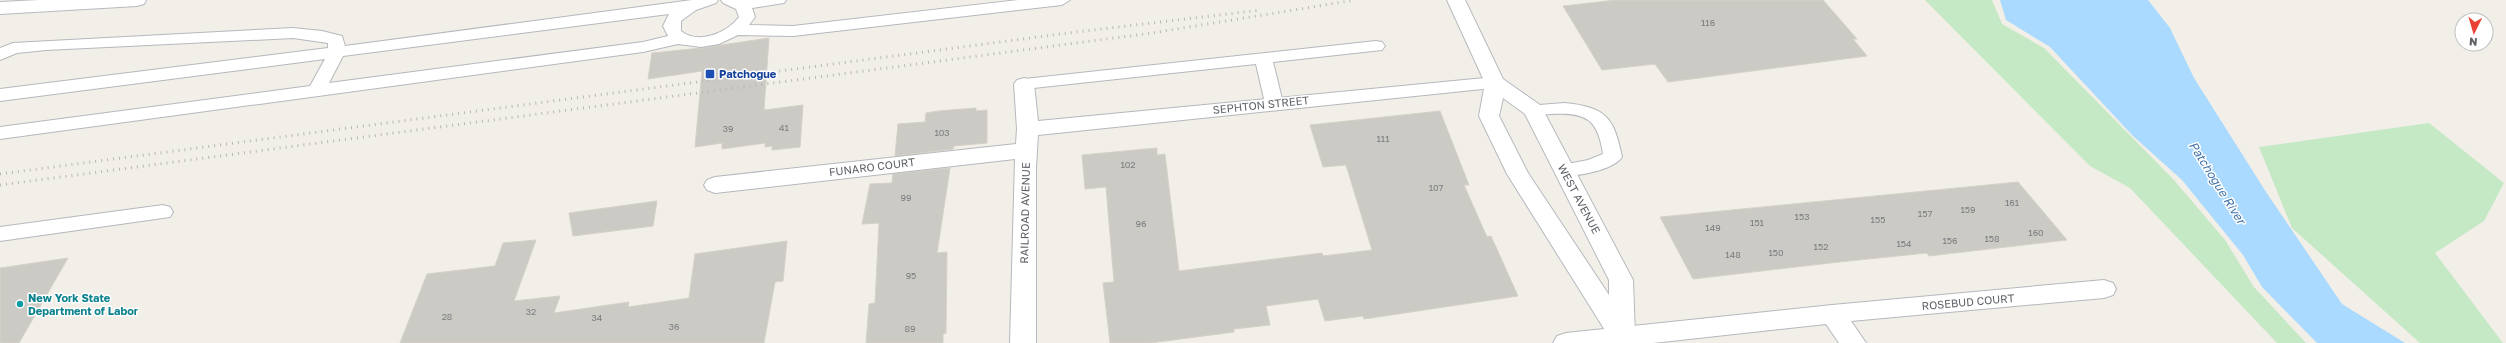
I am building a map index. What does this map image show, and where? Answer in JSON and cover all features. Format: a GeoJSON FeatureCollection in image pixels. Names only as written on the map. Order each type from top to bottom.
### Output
{"type":"FeatureCollection","features":[{"type":"Feature","properties":{"kind":"street"},"geometry":{"type":"LineString","coordinates":[[0,8],[137,0]]}},
{"type":"Feature","properties":{"kind":"street","name":"WEST AVENUE"},"geometry":{"type":"LineString","coordinates":[[1456,0],[1495,83],[1533,110],[1621,280],[1624,340]]}},
{"type":"Feature","properties":{"kind":"street"},"geometry":{"type":"LineString","coordinates":[[1495,83],[1489,116],[1526,190],[1624,340]]}},
{"type":"Feature","properties":{"kind":"street","name":"SEPHTON STREET"},"geometry":{"type":"LineString","coordinates":[[1028,139],[1274,103],[1495,83]]}},
{"type":"Feature","properties":{"kind":"street","name":"RAILROAD AVENUE"},"geometry":{"type":"LineString","coordinates":[[1024,84],[1028,139],[1025,167],[1024,343]]}},
{"type":"Feature","properties":{"kind":"street","name":"FUNARO COURT"},"geometry":{"type":"LineString","coordinates":[[715,185],[1028,139]]}},
{"type":"Feature","properties":{"kind":"street","name":"ROSEBUD COURT"},"geometry":{"type":"LineString","coordinates":[[1566,343],[1624,340],[1832,314],[2104,289]]}},
{"type":"Feature","properties":{"kind":"street"},"geometry":{"type":"LineString","coordinates":[[1832,314],[1853,343]]}},
{"type":"Feature","properties":{"kind":"lane"},"geometry":{"type":"LineString","coordinates":[[0,95],[688,7],[710,0]]}},
{"type":"Feature","properties":{"kind":"lane"},"geometry":{"type":"LineString","coordinates":[[736,2],[778,0]]}},
{"type":"Feature","properties":{"kind":"lane"},"geometry":{"type":"LineString","coordinates":[[736,30],[793,31],[1053,1]]}},
{"type":"Feature","properties":{"kind":"lane"},"geometry":{"type":"LineString","coordinates":[[0,133],[643,48],[680,38],[701,42],[714,40],[736,30],[747,17],[746,10],[736,2]]}},
{"type":"Feature","properties":{"kind":"lane"},"geometry":{"type":"LineString","coordinates":[[680,38],[674,33],[672,26],[674,20],[688,7]]}},
{"type":"Feature","properties":{"kind":"lane"},"geometry":{"type":"LineString","coordinates":[[0,55],[13,48],[46,45],[293,33],[322,36],[336,40],[337,52],[316,92]]}},
{"type":"Feature","properties":{"kind":"lane"},"geometry":{"type":"LineString","coordinates":[[1024,84],[1376,46]]}},
{"type":"Feature","properties":{"kind":"lane"},"geometry":{"type":"LineString","coordinates":[[1263,57],[1274,103]]}},
{"type":"Feature","properties":{"kind":"lane"},"geometry":{"type":"LineString","coordinates":[[1533,110],[1560,107],[1592,114],[1608,132],[1613,157],[1592,166],[1564,170]]}},
{"type":"Feature","properties":{"kind":"lane"},"geometry":{"type":"LineString","coordinates":[[0,234],[163,212]]}},
{"type":"Feature","properties":{"kind":"green space"},"geometry":{"type":"Polygon","coordinates":[[[1925,0],[1992,0],[2002,24],[2044,48],[2173,179],[2225,240],[2254,287],[2306,343],[2277,343],[2130,188],[2090,166],[1925,0]]]}},
{"type":"Feature","properties":{"kind":"green space"},"geometry":{"type":"Polygon","coordinates":[[[2429,123],[2504,183],[2484,221],[2435,253],[2503,343],[2420,343],[2292,228],[2259,147],[2429,123]]]}},
{"type":"Feature","properties":{"kind":"water","name":"Patchogue River"},"geometry":{"type":"Polygon","coordinates":[[[2000,0],[2148,0],[2170,28],[2194,78],[2266,192],[2342,304],[2405,343],[2317,343],[2262,287],[2243,255],[2182,180],[2133,136],[2050,47],[2006,20],[2000,0]]]}},
{"type":"Feature","properties":{"kind":"building"},"geometry":{"type":"Polygon","coordinates":[[[1616,0],[1823,0],[1857,39],[1853,39],[1867,56],[1668,82],[1655,64],[1602,70],[1563,6],[1616,0]]]}},
{"type":"Feature","properties":{"kind":"building"},"geometry":{"type":"Polygon","coordinates":[[[769,38],[764,110],[803,105],[800,147],[772,150],[772,146],[765,147],[765,143],[722,149],[722,143],[695,147],[702,71],[648,79],[652,53],[701,48],[769,38]]]}},
{"type":"Feature","properties":{"kind":"building"},"geometry":{"type":"Polygon","coordinates":[[[976,108],[976,111],[987,110],[987,143],[954,146],[953,149],[895,156],[898,124],[925,122],[926,113],[976,108]]]}},
{"type":"Feature","properties":{"kind":"building"},"geometry":{"type":"Polygon","coordinates":[[[1440,111],[1469,185],[1464,185],[1487,237],[1491,236],[1518,296],[1364,319],[1363,316],[1325,321],[1318,299],[1266,306],[1270,325],[1234,329],[1234,332],[1150,343],[1110,343],[1103,283],[1114,282],[1106,187],[1085,189],[1082,155],[1157,148],[1157,155],[1165,154],[1179,271],[1322,253],[1323,256],[1372,250],[1346,165],[1323,167],[1310,125],[1440,111]]]}},
{"type":"Feature","properties":{"kind":"building"},"geometry":{"type":"Polygon","coordinates":[[[950,168],[937,253],[947,252],[946,333],[943,334],[943,343],[866,343],[869,304],[875,303],[879,223],[862,224],[870,184],[892,183],[893,174],[950,168]]]}},
{"type":"Feature","properties":{"kind":"building"},"geometry":{"type":"Polygon","coordinates":[[[2018,182],[2067,240],[1929,256],[1927,253],[1839,262],[1693,279],[1660,217],[2018,182]]]}},
{"type":"Feature","properties":{"kind":"building"},"geometry":{"type":"Polygon","coordinates":[[[657,201],[653,226],[573,236],[569,213],[657,201]]]}},
{"type":"Feature","properties":{"kind":"building"},"geometry":{"type":"Polygon","coordinates":[[[536,240],[514,301],[560,296],[554,313],[629,302],[628,307],[689,298],[695,254],[787,241],[783,281],[775,282],[764,343],[400,343],[427,274],[495,266],[503,243],[536,240]]]}},
{"type":"Feature","properties":{"kind":"building","name":"New York State Department of Labor"},"geometry":{"type":"Polygon","coordinates":[[[68,258],[19,343],[0,343],[0,268],[68,258]]]}},
{"type":"Feature","properties":{"kind":"railway"},"geometry":{"type":"LineString","coordinates":[[0,185],[1152,33],[1355,0]]}},
{"type":"Feature","properties":{"kind":"railway"},"geometry":{"type":"LineString","coordinates":[[0,174],[1068,33],[1261,10]]}},
{"type":"Feature","properties":{"kind":"place","name":"Patchogue"},"geometry":{"type":"Point","coordinates":[710,74]}},
{"type":"Feature","properties":{"kind":"place","name":"New York State Department of Labor"},"geometry":{"type":"Point","coordinates":[20,304]}}]}
